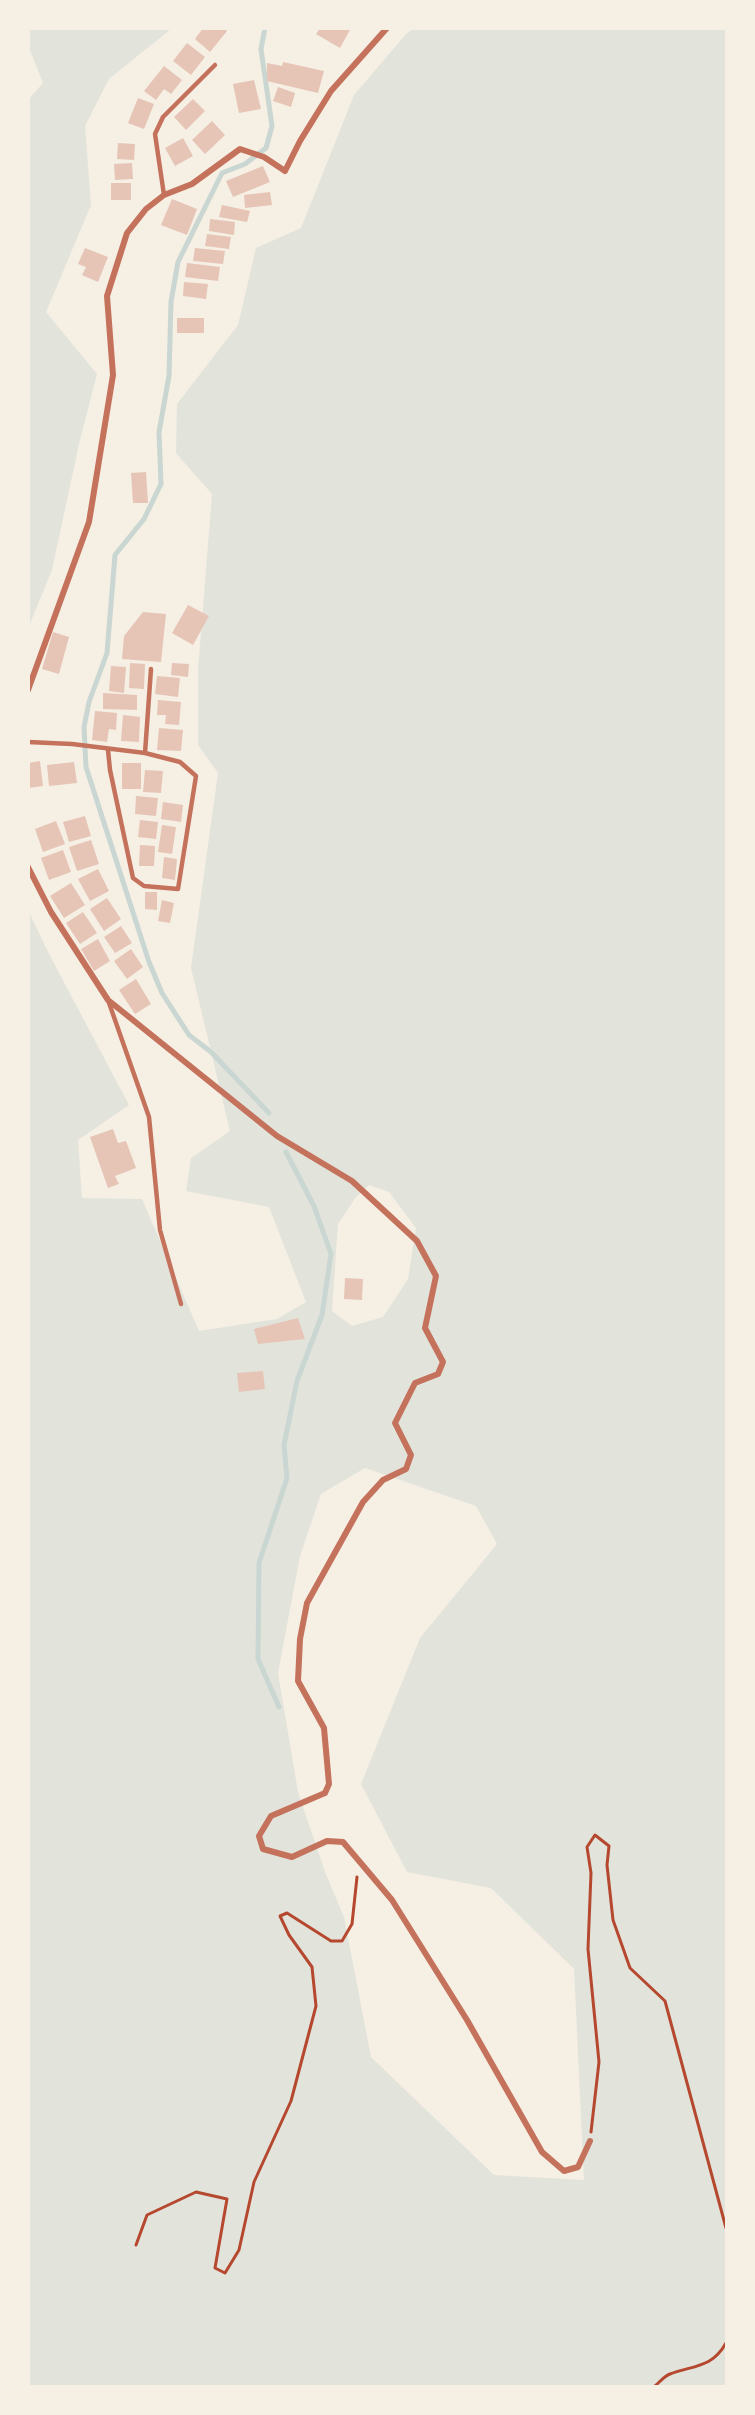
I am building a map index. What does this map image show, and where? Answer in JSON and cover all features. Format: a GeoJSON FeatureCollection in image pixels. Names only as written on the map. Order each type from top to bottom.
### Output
{"type":"FeatureCollection","features":[{"type":"Feature","properties":{"kind":"street"},"geometry":{"type":"LineString","coordinates":[[28,690],[88,522],[113,375],[107,296],[127,233],[146,209],[164,195],[192,184],[240,149],[264,157],[285,171],[300,141],[331,91],[387,28]]}},
{"type":"Feature","properties":{"kind":"street"},"geometry":{"type":"LineString","coordinates":[[28,867],[51,912],[108,1000],[277,1136],[352,1181],[417,1242],[436,1276],[425,1328],[443,1362],[438,1374],[415,1383],[395,1423],[411,1455],[406,1469],[383,1480],[363,1502],[307,1603],[300,1639],[298,1681],[324,1728],[329,1784],[325,1794],[271,1816],[259,1836],[263,1849],[292,1857],[327,1841],[343,1842],[392,1900],[467,2020],[542,2152],[564,2171],[578,2167],[590,2141]]}},
{"type":"Feature","properties":{"kind":"lane"},"geometry":{"type":"LineString","coordinates":[[164,195],[155,134],[163,117],[215,65]]}},
{"type":"Feature","properties":{"kind":"lane"},"geometry":{"type":"LineString","coordinates":[[145,753],[151,669]]}},
{"type":"Feature","properties":{"kind":"lane"},"geometry":{"type":"LineString","coordinates":[[28,742],[72,744],[145,753],[180,762],[196,776],[178,889],[144,886],[133,878],[110,770],[108,750]]}},
{"type":"Feature","properties":{"kind":"lane"},"geometry":{"type":"LineString","coordinates":[[108,1000],[149,1117],[160,1230],[181,1304]]}},
{"type":"Feature","properties":{"kind":"path"},"geometry":{"type":"LineString","coordinates":[[590,2141],[599,2062],[588,1949],[591,1873],[587,1847],[595,1835],[609,1846],[607,1865],[613,1920],[630,1968],[665,2001],[726,2228]]}},
{"type":"Feature","properties":{"kind":"path"},"geometry":{"type":"LineString","coordinates":[[136,2245],[147,2215],[196,2192],[227,2199],[215,2268],[225,2273],[239,2250],[254,2182],[291,2101],[316,2006],[312,1966],[289,1935],[280,1916],[287,1913],[331,1941],[342,1941],[352,1924],[357,1858]]}},
{"type":"Feature","properties":{"kind":"path"},"geometry":{"type":"LineString","coordinates":[[656,2386],[668,2375],[696,2368],[719,2355],[726,2343]]}},
{"type":"Feature","properties":{"kind":"shaded area"},"geometry":{"type":"Polygon","coordinates":[[[29,28],[171,29],[109,79],[85,126],[91,205],[46,312],[97,374],[79,444],[52,570],[29,626],[28,100],[43,83],[29,48],[29,28]]]}},
{"type":"Feature","properties":{"kind":"shaded area"},"geometry":{"type":"Polygon","coordinates":[[[413,29],[726,29],[726,2386],[29,2386],[28,910],[129,1105],[78,1140],[82,1198],[142,1199],[199,1331],[277,1319],[306,1302],[269,1207],[186,1191],[191,1158],[230,1131],[191,968],[218,773],[198,745],[198,670],[212,494],[176,453],[177,404],[238,325],[256,248],[301,228],[354,95],[406,34],[413,29]],[[369,1185],[356,1197],[338,1224],[332,1311],[352,1326],[383,1317],[408,1279],[416,1228],[389,1192],[369,1185]],[[365,1468],[321,1494],[300,1556],[278,1673],[298,1792],[325,1872],[344,1917],[371,2057],[494,2175],[584,2180],[574,1969],[491,1888],[407,1872],[361,1784],[420,1638],[497,1544],[476,1506],[365,1468]]]}},
{"type":"Feature","properties":{"kind":"building"},"geometry":{"type":"Polygon","coordinates":[[[203,28],[224,28],[227,31],[210,52],[195,39],[203,28]]]}},
{"type":"Feature","properties":{"kind":"building"},"geometry":{"type":"Polygon","coordinates":[[[320,28],[351,28],[340,48],[316,34],[320,28]]]}},
{"type":"Feature","properties":{"kind":"building"},"geometry":{"type":"Polygon","coordinates":[[[187,43],[205,57],[191,75],[173,61],[187,43]]]}},
{"type":"Feature","properties":{"kind":"building"},"geometry":{"type":"Polygon","coordinates":[[[283,62],[324,71],[318,93],[267,81],[267,63],[282,66],[283,62]]]}},
{"type":"Feature","properties":{"kind":"building"},"geometry":{"type":"Polygon","coordinates":[[[164,66],[182,80],[171,94],[164,89],[156,100],[144,91],[164,66]]]}},
{"type":"Feature","properties":{"kind":"building"},"geometry":{"type":"Polygon","coordinates":[[[254,80],[261,109],[239,113],[233,84],[254,80]]]}},
{"type":"Feature","properties":{"kind":"building"},"geometry":{"type":"Polygon","coordinates":[[[278,87],[295,93],[291,107],[273,101],[278,87]]]}},
{"type":"Feature","properties":{"kind":"building"},"geometry":{"type":"Polygon","coordinates":[[[138,98],[154,104],[144,129],[128,123],[138,98]]]}},
{"type":"Feature","properties":{"kind":"building"},"geometry":{"type":"Polygon","coordinates":[[[193,99],[205,111],[186,130],[174,117],[193,99]]]}},
{"type":"Feature","properties":{"kind":"building"},"geometry":{"type":"Polygon","coordinates":[[[212,121],[225,135],[205,154],[192,140],[212,121]]]}},
{"type":"Feature","properties":{"kind":"building"},"geometry":{"type":"Polygon","coordinates":[[[183,138],[193,156],[175,166],[165,148],[183,138]]]}},
{"type":"Feature","properties":{"kind":"building"},"geometry":{"type":"Polygon","coordinates":[[[118,143],[135,144],[134,160],[117,159],[118,143]]]}},
{"type":"Feature","properties":{"kind":"building"},"geometry":{"type":"Polygon","coordinates":[[[132,163],[133,179],[115,180],[114,164],[132,163]]]}},
{"type":"Feature","properties":{"kind":"building"},"geometry":{"type":"Polygon","coordinates":[[[263,166],[270,182],[233,197],[226,181],[263,166]]]}},
{"type":"Feature","properties":{"kind":"building"},"geometry":{"type":"Polygon","coordinates":[[[111,183],[131,183],[131,200],[111,200],[111,183]]]}},
{"type":"Feature","properties":{"kind":"building"},"geometry":{"type":"Polygon","coordinates":[[[270,192],[272,205],[245,208],[244,195],[270,192]]]}},
{"type":"Feature","properties":{"kind":"building"},"geometry":{"type":"Polygon","coordinates":[[[172,199],[197,209],[187,235],[161,225],[172,199]]]}},
{"type":"Feature","properties":{"kind":"building"},"geometry":{"type":"Polygon","coordinates":[[[222,205],[250,211],[247,222],[219,217],[222,205]]]}},
{"type":"Feature","properties":{"kind":"building"},"geometry":{"type":"Polygon","coordinates":[[[210,219],[235,222],[234,235],[209,231],[210,219]]]}},
{"type":"Feature","properties":{"kind":"building"},"geometry":{"type":"Polygon","coordinates":[[[207,234],[231,237],[229,249],[205,246],[207,234]]]}},
{"type":"Feature","properties":{"kind":"building"},"geometry":{"type":"Polygon","coordinates":[[[85,248],[108,257],[98,282],[82,275],[86,267],[78,264],[85,248]]]}},
{"type":"Feature","properties":{"kind":"building"},"geometry":{"type":"Polygon","coordinates":[[[195,248],[225,251],[223,264],[193,261],[195,248]]]}},
{"type":"Feature","properties":{"kind":"building"},"geometry":{"type":"Polygon","coordinates":[[[187,263],[220,267],[218,281],[185,277],[187,263]]]}},
{"type":"Feature","properties":{"kind":"building"},"geometry":{"type":"Polygon","coordinates":[[[184,282],[208,284],[206,299],[183,296],[184,282]]]}},
{"type":"Feature","properties":{"kind":"building"},"geometry":{"type":"Polygon","coordinates":[[[177,318],[204,318],[204,333],[177,333],[177,318]]]}},
{"type":"Feature","properties":{"kind":"building"},"geometry":{"type":"Polygon","coordinates":[[[146,472],[148,503],[133,503],[131,473],[146,472]]]}},
{"type":"Feature","properties":{"kind":"building"},"geometry":{"type":"Polygon","coordinates":[[[188,605],[209,616],[193,645],[172,633],[188,605]]]}},
{"type":"Feature","properties":{"kind":"building"},"geometry":{"type":"Polygon","coordinates":[[[143,612],[166,614],[161,662],[122,659],[124,636],[143,612]]]}},
{"type":"Feature","properties":{"kind":"building"},"geometry":{"type":"Polygon","coordinates":[[[53,632],[69,637],[59,674],[42,669],[53,632]]]}},
{"type":"Feature","properties":{"kind":"building"},"geometry":{"type":"Polygon","coordinates":[[[130,663],[145,664],[144,689],[129,688],[130,663]]]}},
{"type":"Feature","properties":{"kind":"building"},"geometry":{"type":"Polygon","coordinates":[[[172,663],[189,664],[188,677],[171,675],[172,663]]]}},
{"type":"Feature","properties":{"kind":"building"},"geometry":{"type":"Polygon","coordinates":[[[111,666],[126,667],[124,693],[109,691],[111,666]]]}},
{"type":"Feature","properties":{"kind":"building"},"geometry":{"type":"Polygon","coordinates":[[[157,676],[180,678],[178,697],[155,694],[157,676]]]}},
{"type":"Feature","properties":{"kind":"building"},"geometry":{"type":"Polygon","coordinates":[[[103,693],[137,695],[137,710],[103,709],[103,693]]]}},
{"type":"Feature","properties":{"kind":"building"},"geometry":{"type":"Polygon","coordinates":[[[158,700],[181,702],[179,725],[165,724],[166,715],[157,715],[158,700]]]}},
{"type":"Feature","properties":{"kind":"building"},"geometry":{"type":"Polygon","coordinates":[[[95,711],[117,713],[116,730],[109,729],[107,742],[92,740],[95,711]]]}},
{"type":"Feature","properties":{"kind":"building"},"geometry":{"type":"Polygon","coordinates":[[[123,715],[140,717],[139,742],[121,741],[123,715]]]}},
{"type":"Feature","properties":{"kind":"building"},"geometry":{"type":"Polygon","coordinates":[[[159,728],[183,730],[181,751],[157,750],[159,728]]]}},
{"type":"Feature","properties":{"kind":"building"},"geometry":{"type":"Polygon","coordinates":[[[40,761],[43,786],[28,788],[28,763],[40,761]]]}},
{"type":"Feature","properties":{"kind":"building"},"geometry":{"type":"Polygon","coordinates":[[[74,762],[77,783],[49,786],[47,765],[74,762]]]}},
{"type":"Feature","properties":{"kind":"building"},"geometry":{"type":"Polygon","coordinates":[[[122,763],[141,763],[141,789],[122,789],[122,763]]]}},
{"type":"Feature","properties":{"kind":"building"},"geometry":{"type":"Polygon","coordinates":[[[145,770],[163,771],[161,793],[143,792],[145,770]]]}},
{"type":"Feature","properties":{"kind":"building"},"geometry":{"type":"Polygon","coordinates":[[[136,796],[158,798],[156,816],[135,814],[136,796]]]}},
{"type":"Feature","properties":{"kind":"building"},"geometry":{"type":"Polygon","coordinates":[[[163,802],[183,805],[181,822],[161,819],[163,802]]]}},
{"type":"Feature","properties":{"kind":"building"},"geometry":{"type":"Polygon","coordinates":[[[85,816],[91,836],[69,842],[63,822],[85,816]]]}},
{"type":"Feature","properties":{"kind":"building"},"geometry":{"type":"Polygon","coordinates":[[[140,820],[158,822],[156,839],[138,837],[140,820]]]}},
{"type":"Feature","properties":{"kind":"building"},"geometry":{"type":"Polygon","coordinates":[[[56,821],[65,844],[43,852],[35,829],[56,821]]]}},
{"type":"Feature","properties":{"kind":"building"},"geometry":{"type":"Polygon","coordinates":[[[162,825],[176,827],[172,854],[158,852],[162,825]]]}},
{"type":"Feature","properties":{"kind":"building"},"geometry":{"type":"Polygon","coordinates":[[[91,840],[99,864],[77,871],[69,847],[91,840]]]}},
{"type":"Feature","properties":{"kind":"building"},"geometry":{"type":"Polygon","coordinates":[[[140,845],[155,846],[154,866],[139,866],[140,845]]]}},
{"type":"Feature","properties":{"kind":"building"},"geometry":{"type":"Polygon","coordinates":[[[63,850],[71,872],[49,880],[41,858],[63,850]]]}},
{"type":"Feature","properties":{"kind":"building"},"geometry":{"type":"Polygon","coordinates":[[[164,857],[177,859],[175,880],[162,878],[164,857]]]}},
{"type":"Feature","properties":{"kind":"building"},"geometry":{"type":"Polygon","coordinates":[[[98,869],[109,891],[90,901],[78,879],[98,869]]]}},
{"type":"Feature","properties":{"kind":"building"},"geometry":{"type":"Polygon","coordinates":[[[71,883],[85,905],[64,918],[50,896],[71,883]]]}},
{"type":"Feature","properties":{"kind":"building"},"geometry":{"type":"Polygon","coordinates":[[[145,892],[157,892],[157,910],[145,909],[145,892]]]}},
{"type":"Feature","properties":{"kind":"building"},"geometry":{"type":"Polygon","coordinates":[[[107,898],[121,919],[104,931],[90,909],[107,898]]]}},
{"type":"Feature","properties":{"kind":"building"},"geometry":{"type":"Polygon","coordinates":[[[162,900],[174,903],[170,923],[158,921],[162,900]]]}},
{"type":"Feature","properties":{"kind":"building"},"geometry":{"type":"Polygon","coordinates":[[[83,912],[97,933],[80,944],[66,923],[83,912]]]}},
{"type":"Feature","properties":{"kind":"building"},"geometry":{"type":"Polygon","coordinates":[[[121,926],[132,943],[115,953],[104,937],[121,926]]]}},
{"type":"Feature","properties":{"kind":"building"},"geometry":{"type":"Polygon","coordinates":[[[98,939],[110,961],[94,971],[81,949],[98,939]]]}},
{"type":"Feature","properties":{"kind":"building"},"geometry":{"type":"Polygon","coordinates":[[[131,949],[143,967],[127,979],[114,961],[131,949]]]}},
{"type":"Feature","properties":{"kind":"building"},"geometry":{"type":"Polygon","coordinates":[[[136,979],[151,1004],[135,1014],[119,990],[136,979]]]}},
{"type":"Feature","properties":{"kind":"building"},"geometry":{"type":"Polygon","coordinates":[[[113,1129],[118,1143],[126,1141],[136,1168],[115,1176],[119,1184],[108,1188],[90,1137],[113,1129]]]}},
{"type":"Feature","properties":{"kind":"building"},"geometry":{"type":"Polygon","coordinates":[[[345,1278],[363,1279],[362,1300],[344,1299],[345,1278]]]}},
{"type":"Feature","properties":{"kind":"building"},"geometry":{"type":"Polygon","coordinates":[[[298,1318],[305,1339],[258,1344],[254,1329],[298,1318]]]}},
{"type":"Feature","properties":{"kind":"building"},"geometry":{"type":"Polygon","coordinates":[[[263,1371],[265,1389],[239,1392],[237,1373],[263,1371]]]}},
{"type":"Feature","properties":{"kind":"waterway"},"geometry":{"type":"LineString","coordinates":[[265,28],[261,49],[272,126],[266,148],[245,164],[222,173],[178,262],[171,302],[169,376],[159,432],[161,484],[144,519],[115,555],[107,653],[89,702],[84,727],[86,767],[149,962],[162,993],[189,1035],[211,1052],[269,1113]]}},
{"type":"Feature","properties":{"kind":"waterway"},"geometry":{"type":"LineString","coordinates":[[279,1707],[258,1659],[259,1563],[287,1478],[284,1445],[297,1381],[322,1315],[331,1254],[314,1206],[286,1152]]}}]}
